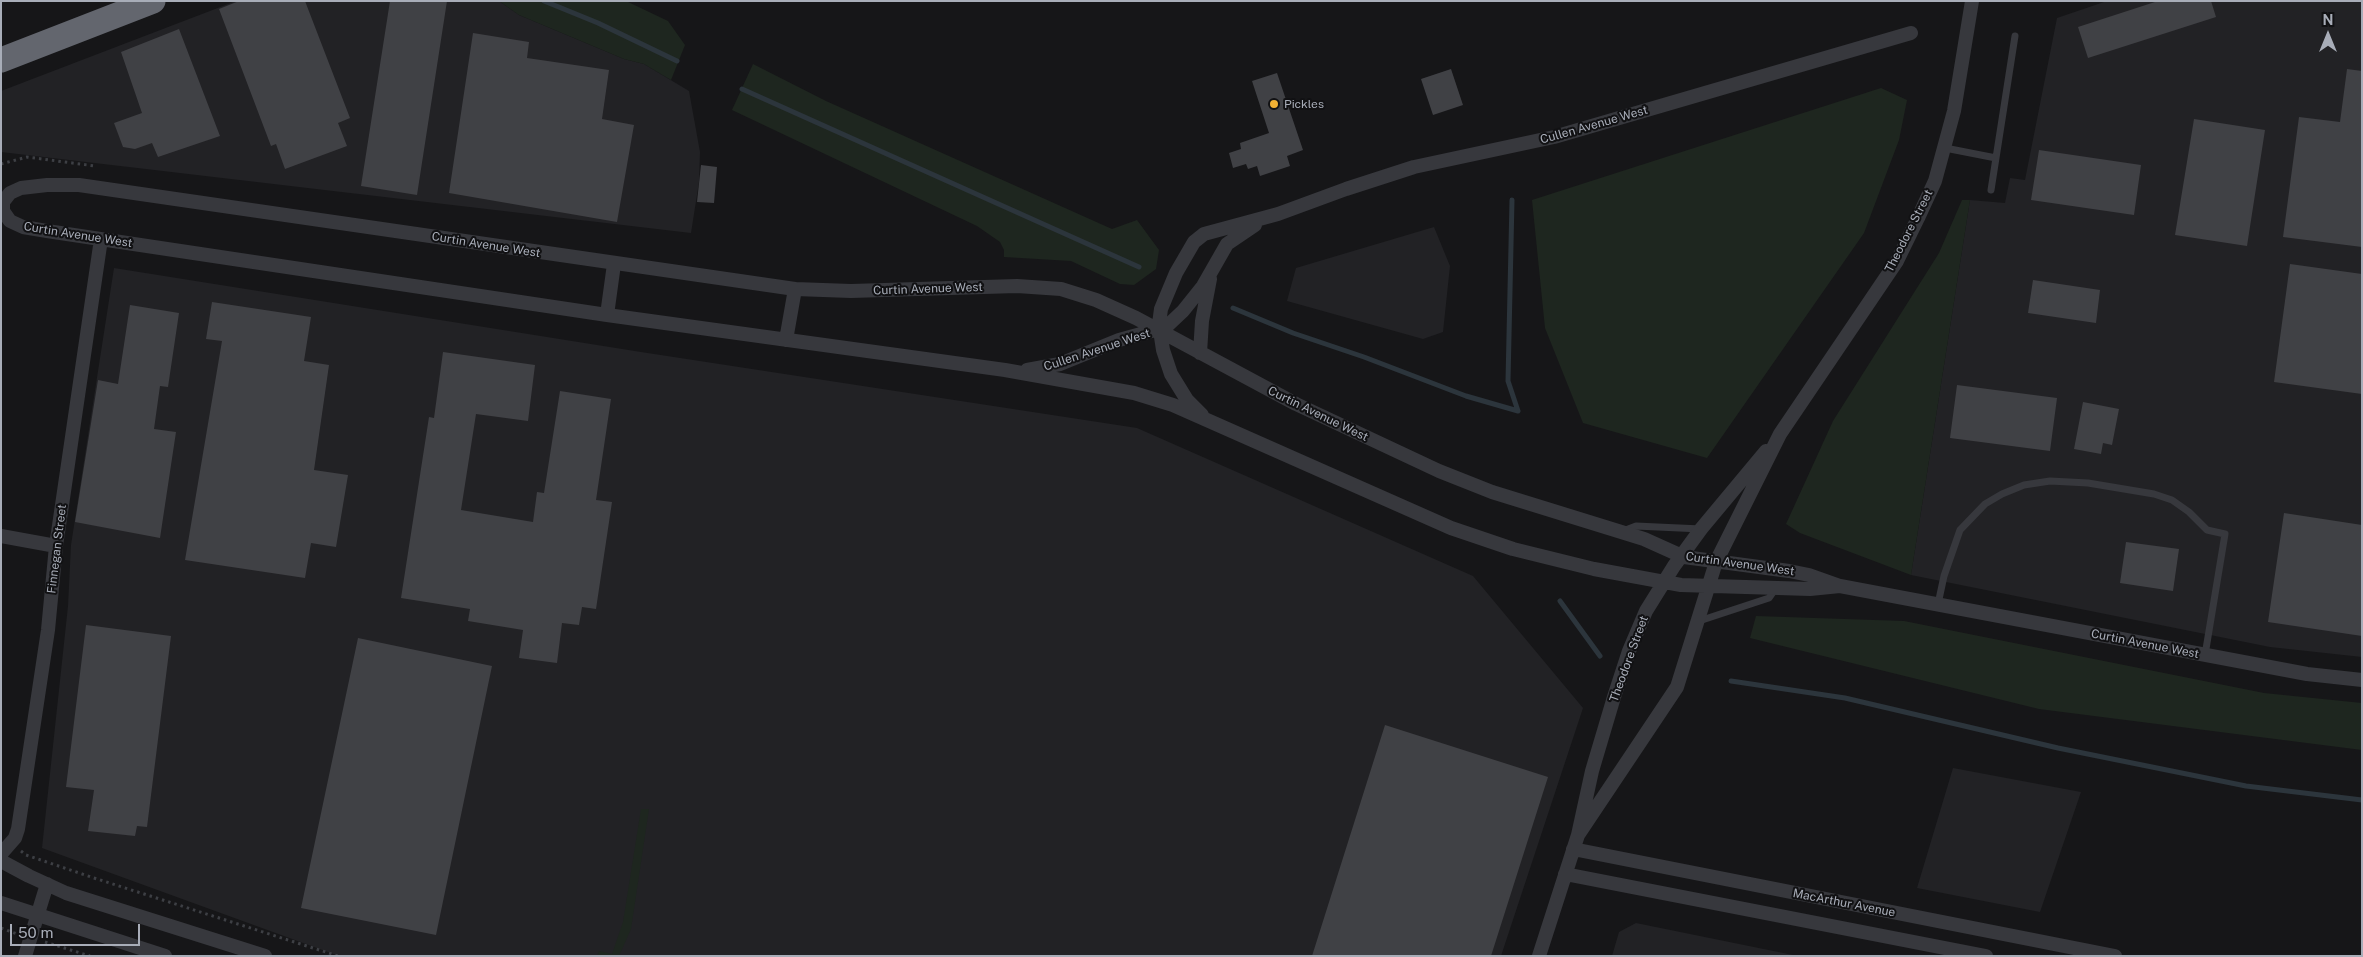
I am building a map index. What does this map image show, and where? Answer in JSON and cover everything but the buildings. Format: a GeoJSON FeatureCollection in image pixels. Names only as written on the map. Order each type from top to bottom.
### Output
{"type":"FeatureCollection","features":[{"type":"Feature","properties":{"kind":"highway"},"geometry":{"type":"LineString","coordinates":[[1,60],[153,1]]}},
{"type":"Feature","properties":{"kind":"street","name":"Theodore Street"},"geometry":{"type":"LineString","coordinates":[[1539,956],[1576,842],[1592,771],[1626,660],[1646,611],[1681,556],[1701,529],[1780,434],[1897,261],[1935,181],[1945,148],[1954,111],[1972,1]]}},
{"type":"Feature","properties":{"kind":"street","name":"Cullen Avenue West"},"geometry":{"type":"LineString","coordinates":[[1213,424],[1193,407],[1174,380],[1165,357],[1159,330],[1161,309],[1171,283],[1185,256],[1199,238],[1218,229],[1278,214],[1405,170],[1554,137],[1911,33]]}},
{"type":"Feature","properties":{"kind":"street","name":"Curtin Avenue West"},"geometry":{"type":"LineString","coordinates":[[1840,586],[1810,589],[1708,587],[1663,583],[1579,565],[1473,536],[1162,401],[1134,393],[1005,370],[607,314],[18,226],[6,216],[3,208],[4,199],[12,192],[25,187],[57,184],[92,186],[614,264],[795,289],[851,291],[1017,286],[1061,289],[1096,300],[1159,330],[1296,404],[1439,471],[1492,492],[1649,541],[1681,556],[1796,572],[1840,586],[2307,674],[2362,680]]}},
{"type":"Feature","properties":{"kind":"street","name":"Cullen Avenue West"},"geometry":{"type":"LineString","coordinates":[[1005,370],[1048,367],[1119,340],[1159,330],[1171,323],[1183,311],[1232,238],[1278,214]]}},
{"type":"Feature","properties":{"kind":"street","name":"Finnegan Street"},"geometry":{"type":"LineString","coordinates":[[1,854],[15,838],[18,829],[48,630],[56,546],[101,239]]}},
{"type":"Feature","properties":{"kind":"street"},"geometry":{"type":"LineString","coordinates":[[1200,353],[1200,339],[1207,292],[1217,262]]}},
{"type":"Feature","properties":{"kind":"street"},"geometry":{"type":"LineString","coordinates":[[607,314],[614,264]]}},
{"type":"Feature","properties":{"kind":"street"},"geometry":{"type":"LineString","coordinates":[[786,340],[795,289]]}},
{"type":"Feature","properties":{"kind":"street","name":"Theodore Street"},"geometry":{"type":"LineString","coordinates":[[1576,842],[1675,690],[1716,562],[1780,434]]}},
{"type":"Feature","properties":{"kind":"street"},"geometry":{"type":"LineString","coordinates":[[1,536],[56,546]]}},
{"type":"Feature","properties":{"kind":"street","name":"MacArthur Avenue"},"geometry":{"type":"LineString","coordinates":[[1576,842],[2115,956]]}},
{"type":"Feature","properties":{"kind":"street"},"geometry":{"type":"LineString","coordinates":[[1,861],[47,884],[87,900],[265,956]]}},
{"type":"Feature","properties":{"kind":"street","name":"MacArthur Avenue"},"geometry":{"type":"LineString","coordinates":[[1565,874],[1986,956]]}},
{"type":"Feature","properties":{"kind":"street"},"geometry":{"type":"LineString","coordinates":[[25,956],[47,884]]}},
{"type":"Feature","properties":{"kind":"street"},"geometry":{"type":"LineString","coordinates":[[1,903],[166,956]]}},
{"type":"Feature","properties":{"kind":"lane"},"geometry":{"type":"LineString","coordinates":[[1991,190],[2014,36]]}},
{"type":"Feature","properties":{"kind":"lane"},"geometry":{"type":"LineString","coordinates":[[1945,148],[1996,158]]}},
{"type":"Feature","properties":{"kind":"lane"},"geometry":{"type":"LineString","coordinates":[[1938,604],[1944,576],[1960,530],[1986,504],[2002,494],[2024,485],[2050,481],[2088,483],[2154,494],[2172,500],[2189,512],[2207,530],[2225,534],[2205,655]]}},
{"type":"Feature","properties":{"kind":"lane"},"geometry":{"type":"LineString","coordinates":[[1620,532],[1636,526],[1701,529]]}},
{"type":"Feature","properties":{"kind":"lane"},"geometry":{"type":"LineString","coordinates":[[1696,623],[1769,598],[1776,587]]}},
{"type":"Feature","properties":{"kind":"path"},"geometry":{"type":"LineString","coordinates":[[1,164],[27,157],[95,166]]}},
{"type":"Feature","properties":{"kind":"path"},"geometry":{"type":"LineString","coordinates":[[26,855],[338,956]]}},
{"type":"Feature","properties":{"kind":"path"},"geometry":{"type":"LineString","coordinates":[[1,928],[14,932]]}},
{"type":"Feature","properties":{"kind":"path"},"geometry":{"type":"LineString","coordinates":[[48,943],[90,956]]}},
{"type":"Feature","properties":{"kind":"path"},"geometry":{"type":"LineString","coordinates":[[61,948],[63,943]]}},
{"type":"Feature","properties":{"kind":"shaded area"},"geometry":{"type":"Polygon","coordinates":[[[236,1],[499,1],[519,15],[624,59],[644,64],[689,91],[700,152],[699,182],[691,233],[1,152],[1,91],[236,1]]]}},
{"type":"Feature","properties":{"kind":"shaded area"},"geometry":{"type":"Polygon","coordinates":[[[499,1],[626,1],[668,21],[685,45],[671,80],[644,64],[624,59],[519,15],[499,1]]]}},
{"type":"Feature","properties":{"kind":"shaded area"},"geometry":{"type":"Polygon","coordinates":[[[2107,1],[2362,1],[2362,657],[2270,647],[1911,575],[1970,200],[2005,203],[2010,178],[2025,180],[2057,18],[2107,1]]]}},
{"type":"Feature","properties":{"kind":"shaded area"},"geometry":{"type":"Polygon","coordinates":[[[753,64],[826,101],[1112,229],[1137,220],[1159,250],[1156,269],[1134,285],[1120,284],[1071,261],[1004,257],[1004,250],[1000,242],[977,226],[732,110],[753,64]]]}},
{"type":"Feature","properties":{"kind":"shaded area"},"geometry":{"type":"Polygon","coordinates":[[[1881,88],[1907,100],[1899,140],[1864,233],[1707,458],[1583,423],[1545,328],[1532,200],[1881,88]]]}},
{"type":"Feature","properties":{"kind":"shaded area"},"geometry":{"type":"Polygon","coordinates":[[[1962,200],[1970,200],[1911,575],[1800,533],[1786,524],[1833,421],[1939,253],[1962,200]]]}},
{"type":"Feature","properties":{"kind":"shaded area"},"geometry":{"type":"Polygon","coordinates":[[[1434,227],[1450,266],[1443,332],[1423,339],[1287,301],[1296,268],[1434,227]]]}},
{"type":"Feature","properties":{"kind":"shaded area"},"geometry":{"type":"Polygon","coordinates":[[[114,268],[641,352],[1137,428],[1473,576],[1583,708],[1501,956],[339,956],[42,848],[68,606],[71,545],[114,268]]]}},
{"type":"Feature","properties":{"kind":"shaded area"},"geometry":{"type":"Polygon","coordinates":[[[1756,616],[1904,621],[2264,693],[2362,703],[2362,750],[2039,709],[1750,638],[1756,616]]]}},
{"type":"Feature","properties":{"kind":"shaded area"},"geometry":{"type":"Polygon","coordinates":[[[1953,768],[2081,792],[2040,912],[1917,888],[1953,768]]]}},
{"type":"Feature","properties":{"kind":"shaded area"},"geometry":{"type":"Polygon","coordinates":[[[641,809],[649,809],[631,929],[619,956],[597,956],[599,951],[612,954],[623,922],[641,809]]]}},
{"type":"Feature","properties":{"kind":"shaded area"},"geometry":{"type":"Polygon","coordinates":[[[1636,923],[1798,956],[1612,956],[1619,932],[1636,923]]]}},
{"type":"Feature","properties":{"kind":"waterway"},"geometry":{"type":"LineString","coordinates":[[544,1],[598,23],[677,61]]}},
{"type":"Feature","properties":{"kind":"waterway"},"geometry":{"type":"LineString","coordinates":[[742,89],[1139,267]]}},
{"type":"Feature","properties":{"kind":"waterway"},"geometry":{"type":"LineString","coordinates":[[1512,200],[1508,381],[1518,411]]}},
{"type":"Feature","properties":{"kind":"waterway"},"geometry":{"type":"LineString","coordinates":[[1233,308],[1293,333],[1364,357],[1466,396],[1518,411]]}},
{"type":"Feature","properties":{"kind":"waterway"},"geometry":{"type":"LineString","coordinates":[[1560,601],[1600,656]]}},
{"type":"Feature","properties":{"kind":"waterway"},"geometry":{"type":"LineString","coordinates":[[1731,681],[1845,698],[2058,748],[2246,786],[2362,800]]}},
{"type":"Feature","properties":{"kind":"place","name":"Pickles"},"geometry":{"type":"Point","coordinates":[1274,104]}}]}
